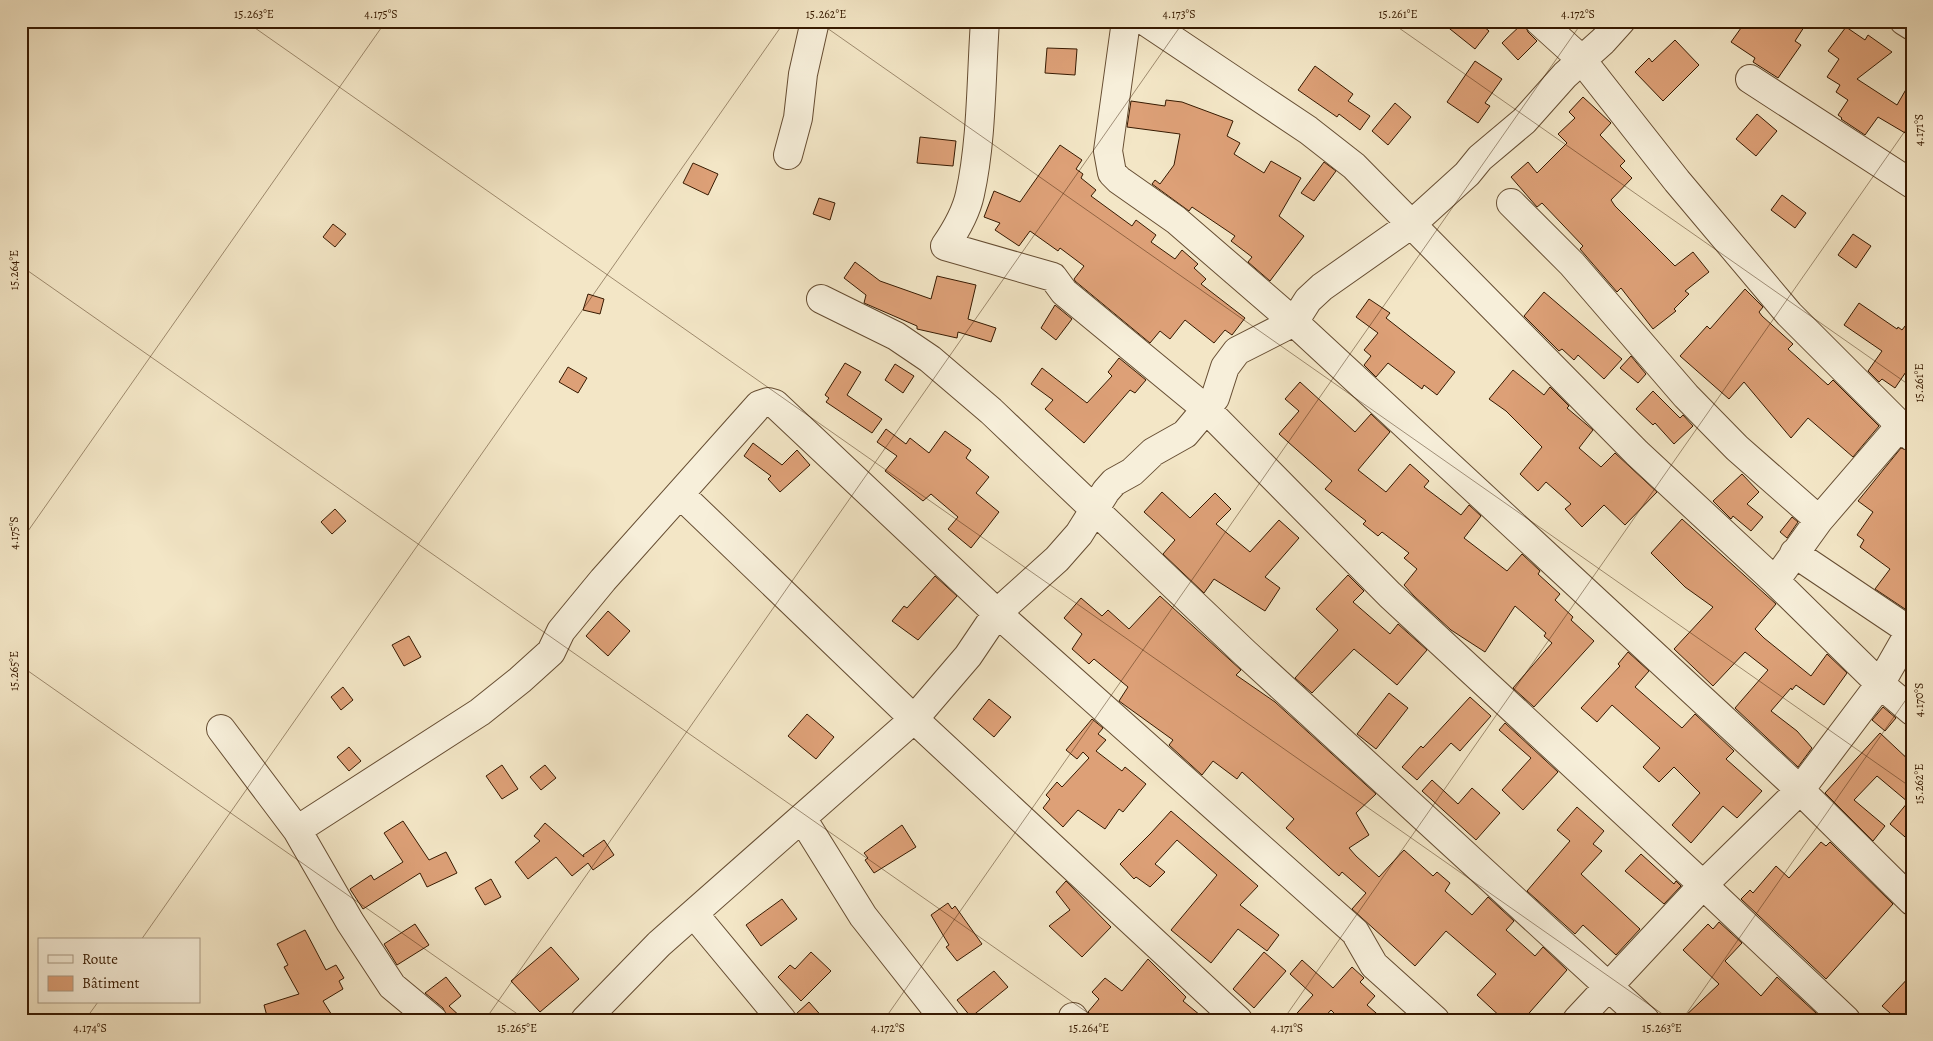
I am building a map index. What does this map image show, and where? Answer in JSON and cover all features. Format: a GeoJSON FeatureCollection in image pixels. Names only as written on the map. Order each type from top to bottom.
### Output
{"type":"FeatureCollection","features":[{"type":"Feature","properties":{"kind":"street"},"geometry":{"type":"LineString","coordinates":[[788,155],[798,118],[803,74],[815,21]]}},
{"type":"Feature","properties":{"kind":"street"},"geometry":{"type":"LineString","coordinates":[[985,21],[976,144],[970,194],[960,222],[945,246],[1053,277],[1064,292],[1206,409],[1390,595],[1704,884],[1846,1020]]}},
{"type":"Feature","properties":{"kind":"street"},"geometry":{"type":"LineString","coordinates":[[1126,21],[1108,151],[1112,173],[1118,180],[1176,220],[1294,322],[1800,790],[1912,901]]}},
{"type":"Feature","properties":{"kind":"street"},"geometry":{"type":"LineString","coordinates":[[1145,21],[1308,130],[1354,166],[1413,223],[1637,453],[1775,581],[1880,684],[1912,711]]}},
{"type":"Feature","properties":{"kind":"street"},"geometry":{"type":"LineString","coordinates":[[1539,21],[1581,59],[1677,181],[1789,314],[1906,432],[1819,520],[1775,581]]}},
{"type":"Feature","properties":{"kind":"street"},"geometry":{"type":"LineString","coordinates":[[600,1014],[659,944],[914,719],[963,662],[997,613],[1057,559],[1079,534],[1106,491],[1114,482],[1132,472],[1153,452],[1185,434],[1214,398],[1225,367],[1237,350],[1294,322],[1308,300],[1322,286],[1413,223],[1467,174],[1480,158],[1524,121],[1581,59],[1604,41],[1621,21]]}},
{"type":"Feature","properties":{"kind":"street"},"geometry":{"type":"LineString","coordinates":[[1904,21],[1912,26]]}},
{"type":"Feature","properties":{"kind":"street"},"geometry":{"type":"LineString","coordinates":[[1750,78],[1912,184]]}},
{"type":"Feature","properties":{"kind":"street"},"geometry":{"type":"LineString","coordinates":[[1511,203],[1572,264],[1686,396],[1737,448],[1819,520]]}},
{"type":"Feature","properties":{"kind":"street"},"geometry":{"type":"LineString","coordinates":[[821,299],[896,336],[930,358],[990,410],[1094,511],[1645,1020]]}},
{"type":"Feature","properties":{"kind":"street"},"geometry":{"type":"LineString","coordinates":[[297,830],[480,712],[551,652],[561,631],[603,580],[681,495],[759,405],[768,402],[775,404],[997,613],[1355,932],[1374,965],[1435,1020]]}},
{"type":"Feature","properties":{"kind":"street"},"geometry":{"type":"LineString","coordinates":[[681,495],[914,719],[1238,1020]]}},
{"type":"Feature","properties":{"kind":"street"},"geometry":{"type":"LineString","coordinates":[[1577,1020],[1704,884],[1800,790],[1880,684],[1911,630],[1794,554]]}},
{"type":"Feature","properties":{"kind":"street"},"geometry":{"type":"LineString","coordinates":[[221,730],[297,830],[350,922],[392,986],[433,1020]]}},
{"type":"Feature","properties":{"kind":"street"},"geometry":{"type":"LineString","coordinates":[[802,818],[863,916],[945,1020]]}},
{"type":"Feature","properties":{"kind":"street"},"geometry":{"type":"LineString","coordinates":[[694,914],[782,1020]]}},
{"type":"Feature","properties":{"kind":"building"},"geometry":{"type":"Polygon","coordinates":[[[1440,21],[1477,21],[1489,31],[1475,49],[1440,21]]]}},
{"type":"Feature","properties":{"kind":"building"},"geometry":{"type":"Polygon","coordinates":[[[1746,21],[1808,21],[1795,41],[1801,45],[1778,78],[1753,62],[1755,58],[1731,42],[1746,21]]]}},
{"type":"Feature","properties":{"kind":"building"},"geometry":{"type":"Polygon","coordinates":[[[1524,22],[1528,32],[1537,41],[1518,60],[1502,43],[1524,22]]]}},
{"type":"Feature","properties":{"kind":"building"},"geometry":{"type":"Polygon","coordinates":[[[1846,27],[1865,40],[1868,35],[1892,52],[1857,79],[1897,105],[1912,79],[1912,137],[1878,117],[1865,135],[1838,115],[1848,100],[1836,92],[1840,85],[1827,77],[1839,59],[1828,51],[1846,27]]]}},
{"type":"Feature","properties":{"kind":"building"},"geometry":{"type":"Polygon","coordinates":[[[1675,40],[1699,65],[1663,101],[1635,72],[1649,58],[1652,62],[1675,40]]]}},
{"type":"Feature","properties":{"kind":"building"},"geometry":{"type":"Polygon","coordinates":[[[1047,48],[1077,49],[1075,75],[1045,73],[1047,48]]]}},
{"type":"Feature","properties":{"kind":"building"},"geometry":{"type":"Polygon","coordinates":[[[1475,61],[1502,79],[1485,103],[1490,106],[1478,123],[1447,102],[1475,61]]]}},
{"type":"Feature","properties":{"kind":"building"},"geometry":{"type":"Polygon","coordinates":[[[1315,66],[1353,94],[1348,101],[1370,116],[1360,130],[1339,114],[1337,117],[1298,90],[1315,66]]]}},
{"type":"Feature","properties":{"kind":"building"},"geometry":{"type":"Polygon","coordinates":[[[1583,97],[1611,123],[1600,135],[1625,161],[1620,166],[1632,178],[1611,200],[1615,206],[1675,266],[1693,252],[1709,272],[1685,291],[1689,294],[1674,309],[1676,311],[1653,329],[1621,288],[1617,292],[1580,249],[1583,246],[1542,203],[1537,207],[1511,177],[1528,162],[1537,173],[1567,143],[1558,134],[1575,118],[1569,112],[1583,97]]]}},
{"type":"Feature","properties":{"kind":"building"},"geometry":{"type":"Polygon","coordinates":[[[1166,100],[1182,102],[1233,121],[1227,136],[1240,143],[1234,154],[1264,173],[1271,161],[1301,178],[1279,216],[1304,236],[1270,281],[1248,262],[1252,257],[1231,241],[1235,236],[1192,207],[1189,211],[1152,184],[1155,180],[1160,184],[1174,165],[1180,134],[1127,127],[1131,101],[1165,106],[1166,100]]]}},
{"type":"Feature","properties":{"kind":"building"},"geometry":{"type":"Polygon","coordinates":[[[1395,103],[1411,117],[1388,145],[1372,131],[1395,103]]]}},
{"type":"Feature","properties":{"kind":"building"},"geometry":{"type":"Polygon","coordinates":[[[1757,114],[1777,131],[1756,156],[1736,139],[1757,114]]]}},
{"type":"Feature","properties":{"kind":"building"},"geometry":{"type":"Polygon","coordinates":[[[920,137],[956,141],[953,166],[917,163],[920,137]]]}},
{"type":"Feature","properties":{"kind":"building"},"geometry":{"type":"Polygon","coordinates":[[[1060,145],[1082,160],[1076,169],[1083,174],[1081,178],[1096,190],[1091,196],[1132,226],[1136,220],[1156,235],[1151,242],[1175,259],[1182,250],[1198,264],[1194,268],[1206,279],[1201,284],[1245,318],[1232,335],[1225,330],[1214,343],[1185,320],[1170,339],[1160,331],[1150,343],[1075,281],[1074,279],[1084,266],[1060,248],[1058,251],[1030,231],[1019,246],[995,230],[1000,223],[984,217],[994,191],[1020,202],[1060,145]]]}},
{"type":"Feature","properties":{"kind":"building"},"geometry":{"type":"Polygon","coordinates":[[[1324,162],[1336,171],[1314,201],[1301,193],[1324,162]]]}},
{"type":"Feature","properties":{"kind":"building"},"geometry":{"type":"Polygon","coordinates":[[[693,163],[718,174],[708,195],[683,183],[693,163]]]}},
{"type":"Feature","properties":{"kind":"building"},"geometry":{"type":"Polygon","coordinates":[[[1782,195],[1806,213],[1795,228],[1771,210],[1782,195]]]}},
{"type":"Feature","properties":{"kind":"building"},"geometry":{"type":"Polygon","coordinates":[[[819,198],[835,203],[830,220],[813,214],[819,198]]]}},
{"type":"Feature","properties":{"kind":"building"},"geometry":{"type":"Polygon","coordinates":[[[333,224],[346,234],[335,247],[323,237],[333,224]]]}},
{"type":"Feature","properties":{"kind":"building"},"geometry":{"type":"Polygon","coordinates":[[[1853,234],[1871,246],[1856,268],[1838,255],[1853,234]]]}},
{"type":"Feature","properties":{"kind":"building"},"geometry":{"type":"Polygon","coordinates":[[[855,262],[880,281],[931,299],[937,276],[976,285],[968,319],[996,328],[991,342],[958,332],[957,338],[917,329],[917,326],[864,303],[866,295],[844,278],[855,262]]]}},
{"type":"Feature","properties":{"kind":"building"},"geometry":{"type":"Polygon","coordinates":[[[1745,289],[1763,307],[1759,312],[1762,316],[1793,344],[1788,349],[1828,385],[1833,380],[1879,426],[1853,457],[1808,418],[1791,438],[1744,382],[1729,399],[1680,356],[1707,326],[1710,329],[1745,289]]]}},
{"type":"Feature","properties":{"kind":"building"},"geometry":{"type":"Polygon","coordinates":[[[1544,292],[1622,359],[1604,379],[1578,355],[1574,360],[1562,349],[1559,351],[1524,316],[1544,292]]]}},
{"type":"Feature","properties":{"kind":"building"},"geometry":{"type":"Polygon","coordinates":[[[588,294],[604,299],[600,314],[583,310],[588,294]]]}},
{"type":"Feature","properties":{"kind":"building"},"geometry":{"type":"Polygon","coordinates":[[[1369,299],[1390,313],[1386,318],[1455,372],[1437,395],[1424,385],[1422,389],[1388,363],[1376,377],[1364,365],[1371,356],[1364,350],[1378,333],[1356,317],[1369,299]]]}},
{"type":"Feature","properties":{"kind":"building"},"geometry":{"type":"Polygon","coordinates":[[[1859,303],[1897,329],[1898,327],[1902,330],[1912,317],[1912,363],[1895,388],[1882,379],[1879,382],[1868,371],[1882,351],[1844,325],[1859,303]]]}},
{"type":"Feature","properties":{"kind":"building"},"geometry":{"type":"Polygon","coordinates":[[[1055,305],[1072,319],[1056,340],[1041,328],[1055,305]]]}},
{"type":"Feature","properties":{"kind":"building"},"geometry":{"type":"Polygon","coordinates":[[[1631,356],[1646,374],[1638,383],[1620,368],[1631,356]]]}},
{"type":"Feature","properties":{"kind":"building"},"geometry":{"type":"Polygon","coordinates":[[[1119,358],[1146,380],[1135,393],[1130,390],[1084,443],[1045,409],[1053,400],[1031,384],[1042,368],[1087,403],[1112,376],[1108,372],[1119,358]]]}},
{"type":"Feature","properties":{"kind":"building"},"geometry":{"type":"Polygon","coordinates":[[[845,363],[861,372],[847,395],[882,419],[872,433],[826,402],[829,398],[825,395],[845,363]]]}},
{"type":"Feature","properties":{"kind":"building"},"geometry":{"type":"Polygon","coordinates":[[[895,364],[914,376],[903,393],[885,380],[895,364]]]}},
{"type":"Feature","properties":{"kind":"building"},"geometry":{"type":"Polygon","coordinates":[[[568,367],[587,378],[578,393],[559,382],[568,367]]]}},
{"type":"Feature","properties":{"kind":"building"},"geometry":{"type":"Polygon","coordinates":[[[1513,370],[1544,395],[1550,387],[1569,406],[1567,408],[1593,430],[1579,448],[1601,467],[1615,453],[1657,492],[1625,525],[1604,505],[1582,527],[1565,509],[1571,504],[1546,482],[1538,491],[1520,474],[1542,447],[1506,411],[1489,399],[1513,370]]]}},
{"type":"Feature","properties":{"kind":"building"},"geometry":{"type":"Polygon","coordinates":[[[1300,382],[1355,432],[1371,414],[1390,432],[1358,470],[1386,492],[1410,464],[1429,481],[1424,487],[1461,515],[1469,505],[1481,516],[1464,538],[1507,571],[1522,554],[1540,571],[1538,574],[1560,594],[1555,600],[1573,617],[1571,620],[1594,641],[1534,707],[1513,688],[1552,643],[1544,636],[1546,633],[1515,606],[1485,652],[1451,630],[1414,596],[1404,585],[1417,569],[1404,558],[1409,553],[1382,532],[1378,536],[1363,524],[1366,521],[1325,489],[1332,481],[1279,434],[1299,411],[1285,399],[1300,382]]]}},
{"type":"Feature","properties":{"kind":"building"},"geometry":{"type":"Polygon","coordinates":[[[1653,391],[1680,418],[1683,415],[1693,426],[1674,444],[1655,423],[1653,425],[1636,409],[1653,391]]]}},
{"type":"Feature","properties":{"kind":"building"},"geometry":{"type":"Polygon","coordinates":[[[886,429],[906,444],[910,438],[929,453],[945,431],[971,450],[966,458],[989,477],[976,493],[999,512],[971,548],[948,529],[958,517],[931,494],[923,501],[885,471],[897,456],[877,442],[886,429]]]}},
{"type":"Feature","properties":{"kind":"building"},"geometry":{"type":"Polygon","coordinates":[[[753,443],[782,465],[797,450],[810,465],[780,492],[768,479],[771,476],[744,456],[753,443]]]}},
{"type":"Feature","properties":{"kind":"building"},"geometry":{"type":"Polygon","coordinates":[[[1901,448],[1912,452],[1911,613],[1875,589],[1890,569],[1860,547],[1864,540],[1857,535],[1873,512],[1858,501],[1901,448]]]}},
{"type":"Feature","properties":{"kind":"building"},"geometry":{"type":"Polygon","coordinates":[[[1742,474],[1759,492],[1747,504],[1763,517],[1751,531],[1733,516],[1731,519],[1713,501],[1742,474]]]}},
{"type":"Feature","properties":{"kind":"building"},"geometry":{"type":"Polygon","coordinates":[[[1162,492],[1190,518],[1215,493],[1231,509],[1216,524],[1250,552],[1279,520],[1299,538],[1265,577],[1280,588],[1265,611],[1214,579],[1204,593],[1163,554],[1175,540],[1144,512],[1162,492]]]}},
{"type":"Feature","properties":{"kind":"building"},"geometry":{"type":"Polygon","coordinates":[[[335,509],[346,521],[332,534],[321,522],[335,509]]]}},
{"type":"Feature","properties":{"kind":"building"},"geometry":{"type":"Polygon","coordinates":[[[1792,517],[1798,522],[1787,538],[1780,532],[1792,517]]]}},
{"type":"Feature","properties":{"kind":"building"},"geometry":{"type":"Polygon","coordinates":[[[1682,519],[1776,604],[1755,629],[1764,638],[1811,676],[1827,654],[1847,673],[1824,705],[1796,685],[1792,690],[1791,688],[1771,711],[1797,731],[1812,748],[1798,767],[1735,708],[1768,670],[1745,652],[1713,686],[1674,649],[1713,607],[1685,587],[1651,553],[1682,519]]]}},
{"type":"Feature","properties":{"kind":"building"},"geometry":{"type":"Polygon","coordinates":[[[1348,575],[1364,591],[1353,602],[1390,634],[1398,624],[1427,650],[1397,685],[1354,649],[1312,693],[1295,678],[1338,630],[1316,609],[1348,575]]]}},
{"type":"Feature","properties":{"kind":"building"},"geometry":{"type":"Polygon","coordinates":[[[935,576],[957,596],[918,640],[892,621],[904,606],[907,608],[935,576]]]}},
{"type":"Feature","properties":{"kind":"building"},"geometry":{"type":"Polygon","coordinates":[[[1160,596],[1241,670],[1236,675],[1275,702],[1376,794],[1356,813],[1369,835],[1349,848],[1356,856],[1379,877],[1404,850],[1433,876],[1437,872],[1450,883],[1445,891],[1472,915],[1488,897],[1514,921],[1506,930],[1535,956],[1543,947],[1567,970],[1523,1020],[1504,1020],[1477,995],[1496,974],[1446,931],[1415,966],[1352,909],[1366,893],[1342,872],[1339,876],[1286,828],[1294,819],[1242,772],[1237,779],[1213,761],[1202,775],[1169,745],[1173,740],[1119,701],[1128,687],[1094,659],[1089,664],[1072,649],[1082,634],[1064,618],[1081,598],[1102,616],[1108,610],[1129,629],[1160,596]]]}},
{"type":"Feature","properties":{"kind":"building"},"geometry":{"type":"Polygon","coordinates":[[[608,611],[630,631],[608,656],[586,636],[608,611]]]}},
{"type":"Feature","properties":{"kind":"building"},"geometry":{"type":"Polygon","coordinates":[[[409,636],[421,657],[404,666],[392,645],[409,636]]]}},
{"type":"Feature","properties":{"kind":"building"},"geometry":{"type":"Polygon","coordinates":[[[1628,652],[1649,671],[1635,687],[1682,728],[1695,714],[1734,751],[1726,759],[1762,791],[1737,818],[1723,806],[1691,843],[1672,825],[1700,793],[1674,767],[1659,782],[1643,767],[1660,748],[1612,705],[1597,722],[1581,708],[1620,666],[1618,664],[1628,652]]]}},
{"type":"Feature","properties":{"kind":"building"},"geometry":{"type":"Polygon","coordinates":[[[343,687],[353,700],[341,710],[331,697],[343,687]]]}},
{"type":"Feature","properties":{"kind":"building"},"geometry":{"type":"Polygon","coordinates":[[[1389,693],[1408,708],[1376,749],[1357,734],[1389,693]]]}},
{"type":"Feature","properties":{"kind":"building"},"geometry":{"type":"Polygon","coordinates":[[[1470,697],[1491,716],[1460,751],[1451,743],[1417,780],[1402,767],[1421,746],[1423,748],[1470,697]]]}},
{"type":"Feature","properties":{"kind":"building"},"geometry":{"type":"Polygon","coordinates":[[[989,699],[1011,717],[994,737],[973,719],[989,699]]]}},
{"type":"Feature","properties":{"kind":"building"},"geometry":{"type":"Polygon","coordinates":[[[1883,707],[1896,718],[1885,731],[1872,720],[1883,707]]]}},
{"type":"Feature","properties":{"kind":"building"},"geometry":{"type":"Polygon","coordinates":[[[807,714],[834,737],[816,759],[788,736],[807,714]]]}},
{"type":"Feature","properties":{"kind":"building"},"geometry":{"type":"Polygon","coordinates":[[[1092,719],[1103,728],[1098,734],[1106,740],[1096,751],[1122,771],[1125,767],[1146,784],[1123,812],[1119,809],[1105,829],[1078,810],[1063,827],[1043,808],[1050,799],[1046,795],[1057,782],[1062,787],[1089,758],[1083,752],[1077,759],[1066,750],[1092,719]]]}},
{"type":"Feature","properties":{"kind":"building"},"geometry":{"type":"Polygon","coordinates":[[[1505,723],[1558,772],[1523,810],[1502,790],[1531,758],[1499,730],[1505,723]]]}},
{"type":"Feature","properties":{"kind":"building"},"geometry":{"type":"Polygon","coordinates":[[[1880,733],[1912,763],[1912,843],[1890,824],[1908,802],[1877,776],[1854,800],[1885,826],[1873,841],[1825,793],[1880,733]]]}},
{"type":"Feature","properties":{"kind":"building"},"geometry":{"type":"Polygon","coordinates":[[[349,747],[361,761],[349,771],[337,757],[349,747]]]}},
{"type":"Feature","properties":{"kind":"building"},"geometry":{"type":"Polygon","coordinates":[[[502,765],[518,789],[502,799],[486,776],[502,765]]]}},
{"type":"Feature","properties":{"kind":"building"},"geometry":{"type":"Polygon","coordinates":[[[545,765],[556,778],[541,790],[530,777],[545,765]]]}},
{"type":"Feature","properties":{"kind":"building"},"geometry":{"type":"Polygon","coordinates":[[[1432,780],[1458,804],[1472,788],[1500,813],[1476,840],[1422,791],[1432,780]]]}},
{"type":"Feature","properties":{"kind":"building"},"geometry":{"type":"Polygon","coordinates":[[[1577,807],[1604,831],[1593,844],[1602,851],[1581,874],[1640,929],[1616,955],[1583,925],[1575,934],[1527,891],[1570,841],[1557,830],[1577,807]]]}},
{"type":"Feature","properties":{"kind":"building"},"geometry":{"type":"Polygon","coordinates":[[[1171,811],[1258,886],[1240,905],[1279,935],[1267,951],[1238,929],[1211,963],[1171,930],[1217,875],[1177,840],[1155,864],[1165,872],[1150,887],[1136,877],[1134,879],[1120,864],[1171,811]]]}},
{"type":"Feature","properties":{"kind":"building"},"geometry":{"type":"Polygon","coordinates":[[[403,821],[429,860],[446,852],[457,873],[427,887],[420,873],[363,909],[350,889],[371,875],[374,880],[403,862],[384,833],[403,821]]]}},
{"type":"Feature","properties":{"kind":"building"},"geometry":{"type":"Polygon","coordinates":[[[545,823],[584,857],[583,855],[604,840],[614,855],[593,870],[588,863],[572,876],[556,857],[528,879],[515,862],[540,841],[534,836],[545,823]]]}},
{"type":"Feature","properties":{"kind":"building"},"geometry":{"type":"Polygon","coordinates":[[[902,825],[916,847],[874,873],[865,860],[868,858],[864,853],[902,825]]]}},
{"type":"Feature","properties":{"kind":"building"},"geometry":{"type":"Polygon","coordinates":[[[1821,842],[1826,846],[1830,842],[1893,904],[1826,979],[1741,899],[1750,890],[1753,893],[1776,866],[1789,878],[1821,842]]]}},
{"type":"Feature","properties":{"kind":"building"},"geometry":{"type":"Polygon","coordinates":[[[1641,854],[1674,884],[1676,881],[1681,886],[1664,904],[1625,871],[1641,854]]]}},
{"type":"Feature","properties":{"kind":"building"},"geometry":{"type":"Polygon","coordinates":[[[491,879],[501,897],[485,905],[475,888],[491,879]]]}},
{"type":"Feature","properties":{"kind":"building"},"geometry":{"type":"Polygon","coordinates":[[[1066,881],[1111,927],[1082,957],[1049,926],[1070,910],[1056,892],[1066,881]]]}},
{"type":"Feature","properties":{"kind":"building"},"geometry":{"type":"Polygon","coordinates":[[[782,899],[797,919],[761,946],[746,925],[782,899]]]}},
{"type":"Feature","properties":{"kind":"building"},"geometry":{"type":"Polygon","coordinates":[[[948,903],[952,909],[955,906],[982,944],[957,961],[946,947],[949,945],[931,915],[948,903]]]}},
{"type":"Feature","properties":{"kind":"building"},"geometry":{"type":"Polygon","coordinates":[[[1719,922],[1742,943],[1725,961],[1761,996],[1777,977],[1816,1013],[1811,1020],[1681,1020],[1719,984],[1683,950],[1708,924],[1713,929],[1719,922]]]}},
{"type":"Feature","properties":{"kind":"building"},"geometry":{"type":"Polygon","coordinates":[[[415,924],[429,945],[397,965],[384,944],[415,924]]]}},
{"type":"Feature","properties":{"kind":"building"},"geometry":{"type":"Polygon","coordinates":[[[305,930],[326,970],[336,965],[344,978],[339,981],[343,989],[323,1001],[335,1020],[268,1020],[264,1005],[299,994],[284,967],[288,965],[277,944],[305,930]]]}},
{"type":"Feature","properties":{"kind":"building"},"geometry":{"type":"Polygon","coordinates":[[[551,947],[579,979],[540,1012],[511,981],[551,947]]]}},
{"type":"Feature","properties":{"kind":"building"},"geometry":{"type":"Polygon","coordinates":[[[811,952],[831,971],[801,1001],[778,977],[790,965],[795,969],[811,952]]]}},
{"type":"Feature","properties":{"kind":"building"},"geometry":{"type":"Polygon","coordinates":[[[1264,952],[1286,971],[1254,1008],[1233,989],[1264,952]]]}},
{"type":"Feature","properties":{"kind":"building"},"geometry":{"type":"Polygon","coordinates":[[[1148,959],[1186,997],[1183,1001],[1206,1020],[1097,1020],[1088,1012],[1099,999],[1092,992],[1105,978],[1122,991],[1148,959]]]}},
{"type":"Feature","properties":{"kind":"building"},"geometry":{"type":"Polygon","coordinates":[[[1302,960],[1333,988],[1352,967],[1364,978],[1360,982],[1375,996],[1367,1005],[1384,1020],[1341,1020],[1331,1010],[1322,1020],[1291,1020],[1313,995],[1290,974],[1302,960]]]}},
{"type":"Feature","properties":{"kind":"building"},"geometry":{"type":"Polygon","coordinates":[[[994,971],[1008,987],[971,1017],[957,1000],[994,971]]]}},
{"type":"Feature","properties":{"kind":"building"},"geometry":{"type":"Polygon","coordinates":[[[1912,974],[1912,1020],[1898,1020],[1882,1006],[1912,974]]]}},
{"type":"Feature","properties":{"kind":"building"},"geometry":{"type":"Polygon","coordinates":[[[446,977],[461,996],[449,1006],[464,1020],[448,1020],[443,1008],[425,993],[446,977]]]}},
{"type":"Feature","properties":{"kind":"building"},"geometry":{"type":"Polygon","coordinates":[[[809,1002],[825,1020],[797,1020],[796,1014],[809,1002]]]}}]}
